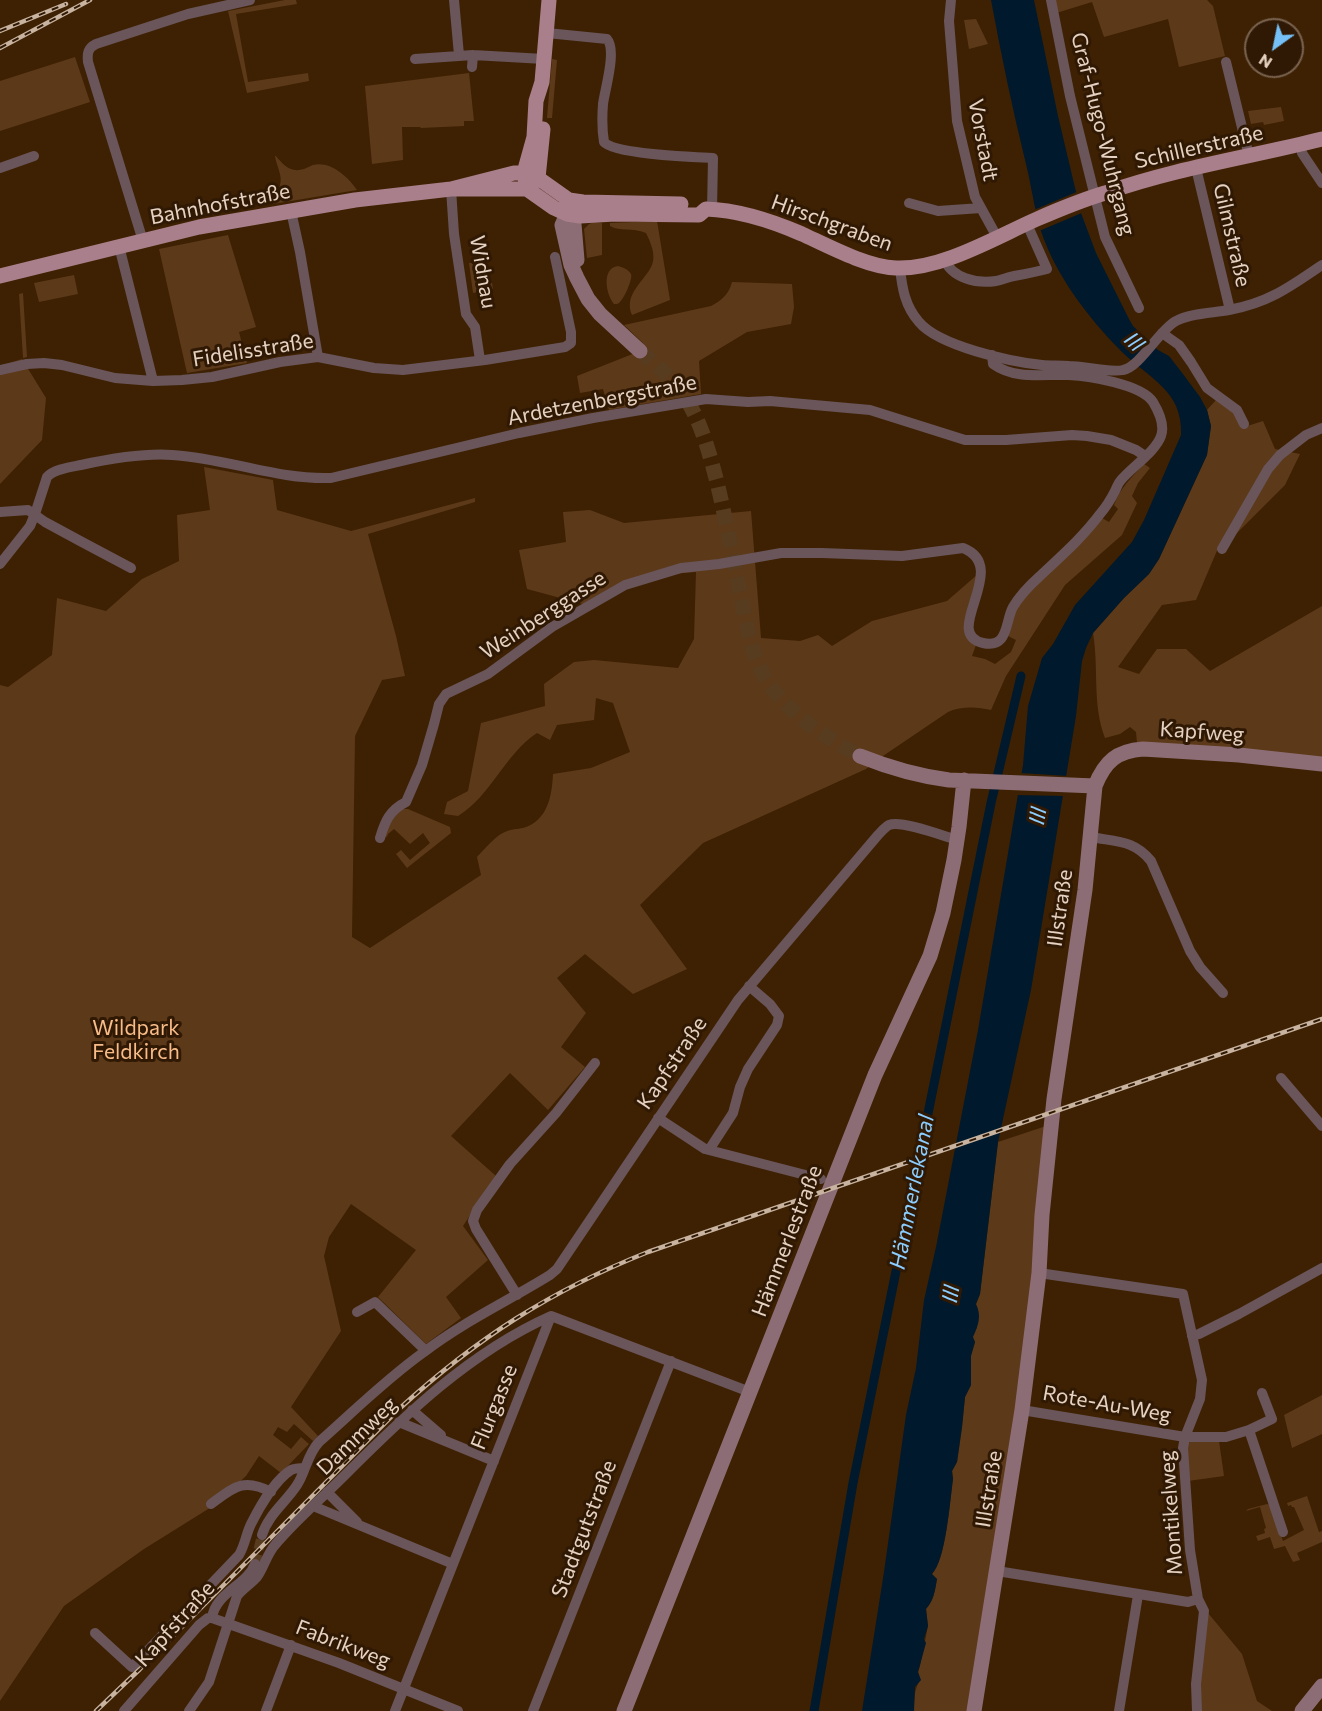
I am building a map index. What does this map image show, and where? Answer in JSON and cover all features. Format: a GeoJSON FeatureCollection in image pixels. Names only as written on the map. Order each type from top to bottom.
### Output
{"type":"FeatureCollection","features":[{"type":"Feature","properties":{"kind":"main road"},"geometry":{"type":"LineString","coordinates":[[527,189],[545,102],[542,82],[549,0]]}},
{"type":"Feature","properties":{"kind":"main road","name":"Schillerstraße"},"geometry":{"type":"LineString","coordinates":[[1032,222],[1088,199],[1145,180],[1322,139]]}},
{"type":"Feature","properties":{"kind":"main road","name":"Bahnhofstraße"},"geometry":{"type":"LineString","coordinates":[[451,189],[514,173],[531,175]]}},
{"type":"Feature","properties":{"kind":"main road"},"geometry":{"type":"LineString","coordinates":[[531,175],[568,207],[562,225],[571,265],[581,285],[600,314],[640,351]]}},
{"type":"Feature","properties":{"kind":"main road","name":"Bahnhofstraße"},"geometry":{"type":"LineString","coordinates":[[0,276],[199,227],[355,200],[451,189],[527,189]]}},
{"type":"Feature","properties":{"kind":"main road","name":"Hirschgraben"},"geometry":{"type":"LineString","coordinates":[[527,189],[554,208],[568,207],[583,202],[699,204],[709,209],[751,216],[777,224],[855,257],[893,268],[922,265],[944,259],[1032,222]]}},
{"type":"Feature","properties":{"kind":"main road","name":"Kapfweg"},"geometry":{"type":"LineString","coordinates":[[1095,786],[1100,775],[1117,755],[1128,750],[1178,750],[1322,764]]}},
{"type":"Feature","properties":{"kind":"main road"},"geometry":{"type":"LineString","coordinates":[[860,756],[895,770],[949,780],[1095,786]]}},
{"type":"Feature","properties":{"kind":"main road","name":"Hämmerlestraße"},"geometry":{"type":"LineString","coordinates":[[624,1711],[875,1075],[930,956],[943,913],[957,840],[964,780]]}},
{"type":"Feature","properties":{"kind":"main road","name":"Illstraße"},"geometry":{"type":"LineString","coordinates":[[974,1711],[1022,1410],[1039,1273],[1042,1215],[1054,1100],[1085,890],[1095,786]]}},
{"type":"Feature","properties":{"kind":"main road"},"geometry":{"type":"LineString","coordinates":[[1302,1711],[1322,1686]]}},
{"type":"Feature","properties":{"kind":"street"},"geometry":{"type":"LineString","coordinates":[[143,241],[87,53],[90,47],[188,14],[250,0]]}},
{"type":"Feature","properties":{"kind":"street"},"geometry":{"type":"LineString","coordinates":[[454,0],[459,55]]}},
{"type":"Feature","properties":{"kind":"street","name":"Vorstadt"},"geometry":{"type":"LineString","coordinates":[[951,0],[949,21],[957,122],[972,188],[997,237]]}},
{"type":"Feature","properties":{"kind":"street","name":"Graf-Hugo-Wuhrgang"},"geometry":{"type":"LineString","coordinates":[[1051,0],[1088,199],[1139,308]]}},
{"type":"Feature","properties":{"kind":"street"},"geometry":{"type":"LineString","coordinates":[[547,33],[607,39],[611,43],[603,105],[604,142],[615,149],[713,158],[709,209]]}},
{"type":"Feature","properties":{"kind":"street"},"geometry":{"type":"LineString","coordinates":[[416,59],[459,55],[544,59]]}},
{"type":"Feature","properties":{"kind":"street"},"geometry":{"type":"LineString","coordinates":[[472,67],[473,55]]}},
{"type":"Feature","properties":{"kind":"street"},"geometry":{"type":"LineString","coordinates":[[1226,62],[1249,156]]}},
{"type":"Feature","properties":{"kind":"street"},"geometry":{"type":"LineString","coordinates":[[1301,144],[1302,153],[1322,183]]}},
{"type":"Feature","properties":{"kind":"street"},"geometry":{"type":"LineString","coordinates":[[0,168],[34,156]]}},
{"type":"Feature","properties":{"kind":"street","name":"Gilmstraße"},"geometry":{"type":"LineString","coordinates":[[1196,168],[1230,310]]}},
{"type":"Feature","properties":{"kind":"street","name":"Widnau"},"geometry":{"type":"LineString","coordinates":[[451,189],[454,234],[466,314],[475,327],[480,360]]}},
{"type":"Feature","properties":{"kind":"street"},"geometry":{"type":"LineString","coordinates":[[909,203],[938,211],[981,208]]}},
{"type":"Feature","properties":{"kind":"street"},"geometry":{"type":"LineString","coordinates":[[291,211],[318,357]]}},
{"type":"Feature","properties":{"kind":"street"},"geometry":{"type":"LineString","coordinates":[[944,259],[953,273],[961,278],[978,281],[996,281],[1047,269],[1032,222]]}},
{"type":"Feature","properties":{"kind":"street"},"geometry":{"type":"LineString","coordinates":[[119,246],[153,381]]}},
{"type":"Feature","properties":{"kind":"street"},"geometry":{"type":"LineString","coordinates":[[555,258],[565,302]]}},
{"type":"Feature","properties":{"kind":"street"},"geometry":{"type":"LineString","coordinates":[[900,268],[904,298],[920,324],[944,340],[992,355],[1041,365],[1127,368],[1154,344],[1167,327],[1180,319],[1230,310],[1263,301],[1285,291],[1322,265]]}},
{"type":"Feature","properties":{"kind":"street"},"geometry":{"type":"LineString","coordinates":[[565,302],[581,285]]}},
{"type":"Feature","properties":{"kind":"street","name":"Fidelisstraße"},"geometry":{"type":"LineString","coordinates":[[0,370],[44,363],[115,378],[153,381],[196,379],[280,362],[318,357],[374,368],[403,370],[568,346],[571,343],[571,332],[565,302]]}},
{"type":"Feature","properties":{"kind":"street"},"geometry":{"type":"LineString","coordinates":[[1161,333],[1179,345],[1207,388],[1237,410],[1244,424]]}},
{"type":"Feature","properties":{"kind":"street"},"geometry":{"type":"LineString","coordinates":[[992,355],[993,364],[1009,372],[1027,375],[1069,375],[1095,379],[1144,394],[1152,400],[1162,427],[1156,446],[1145,456]]}},
{"type":"Feature","properties":{"kind":"street","name":"Ardetzenbergstraße"},"geometry":{"type":"LineString","coordinates":[[36,514],[47,477],[51,473],[101,461],[174,455],[293,476],[331,478],[519,433],[706,399],[780,402],[870,410],[964,440],[1088,436],[1111,440],[1145,456]]}},
{"type":"Feature","properties":{"kind":"street"},"geometry":{"type":"LineString","coordinates":[[1222,549],[1268,469],[1280,455],[1306,435],[1322,428]]}},
{"type":"Feature","properties":{"kind":"street","name":"Weinberggasse"},"geometry":{"type":"LineString","coordinates":[[381,838],[389,815],[396,807],[406,802],[422,765],[439,704],[446,694],[488,674],[552,627],[625,585],[681,568],[791,552],[902,556],[963,548],[975,555],[982,570],[968,625],[972,637],[982,643],[994,644],[1005,634],[1010,612],[1020,595],[1084,535],[1103,511],[1120,481],[1145,456]]}},
{"type":"Feature","properties":{"kind":"street"},"geometry":{"type":"LineString","coordinates":[[0,512],[28,510],[54,527],[131,568]]}},
{"type":"Feature","properties":{"kind":"street"},"geometry":{"type":"LineString","coordinates":[[0,564],[30,526],[36,514]]}},
{"type":"Feature","properties":{"kind":"street","name":"Kapfstraße"},"geometry":{"type":"LineString","coordinates":[[262,1535],[270,1518],[297,1485],[310,1452],[319,1442],[425,1350],[557,1269],[728,1014],[869,844],[890,825],[904,825],[957,840]]}},
{"type":"Feature","properties":{"kind":"street"},"geometry":{"type":"LineString","coordinates":[[1091,837],[1135,845],[1144,852],[1151,861],[1190,951],[1222,993]]}},
{"type":"Feature","properties":{"kind":"street"},"geometry":{"type":"LineString","coordinates":[[709,1150],[733,1113],[748,1069],[777,1025],[779,1016],[771,1005],[749,986]]}},
{"type":"Feature","properties":{"kind":"street"},"geometry":{"type":"LineString","coordinates":[[517,1295],[473,1221],[477,1210],[510,1164],[556,1113],[594,1063]]}},
{"type":"Feature","properties":{"kind":"street"},"geometry":{"type":"LineString","coordinates":[[1281,1078],[1322,1124]]}},
{"type":"Feature","properties":{"kind":"street"},"geometry":{"type":"LineString","coordinates":[[658,1118],[709,1150],[821,1179]]}},
{"type":"Feature","properties":{"kind":"street"},"geometry":{"type":"LineString","coordinates":[[1192,1336],[1239,1314],[1322,1268]]}},
{"type":"Feature","properties":{"kind":"street","name":"Montikelweg"},"geometry":{"type":"LineString","coordinates":[[1039,1273],[1183,1294],[1202,1380],[1200,1399],[1183,1448],[1190,1550],[1198,1599],[1204,1611],[1196,1684],[1197,1711]]}},
{"type":"Feature","properties":{"kind":"street"},"geometry":{"type":"LineString","coordinates":[[357,1312],[375,1302],[425,1350]]}},
{"type":"Feature","properties":{"kind":"street"},"geometry":{"type":"LineString","coordinates":[[551,1316],[750,1392]]}},
{"type":"Feature","properties":{"kind":"street","name":"Dammweg"},"geometry":{"type":"LineString","coordinates":[[189,1711],[209,1682],[237,1596],[257,1576],[274,1546],[412,1410],[472,1362],[531,1325],[551,1316]]}},
{"type":"Feature","properties":{"kind":"street","name":"Flurgasse"},"geometry":{"type":"LineString","coordinates":[[395,1711],[551,1316]]}},
{"type":"Feature","properties":{"kind":"street","name":"Stadtgutstraße"},"geometry":{"type":"LineString","coordinates":[[533,1711],[671,1361]]}},
{"type":"Feature","properties":{"kind":"street"},"geometry":{"type":"LineString","coordinates":[[1262,1393],[1272,1419],[1249,1430],[1283,1532]]}},
{"type":"Feature","properties":{"kind":"street"},"geometry":{"type":"LineString","coordinates":[[412,1410],[450,1443]]}},
{"type":"Feature","properties":{"kind":"street","name":"Rote-Au-Weg"},"geometry":{"type":"LineString","coordinates":[[1022,1410],[1185,1437],[1226,1437],[1249,1430]]}},
{"type":"Feature","properties":{"kind":"street"},"geometry":{"type":"LineString","coordinates":[[399,1422],[494,1461]]}},
{"type":"Feature","properties":{"kind":"street"},"geometry":{"type":"LineString","coordinates":[[95,1633],[132,1667],[239,1555],[245,1545],[254,1518],[271,1492],[292,1470],[305,1468]]}},
{"type":"Feature","properties":{"kind":"street"},"geometry":{"type":"LineString","coordinates":[[211,1504],[238,1485],[258,1486],[271,1492]]}},
{"type":"Feature","properties":{"kind":"street"},"geometry":{"type":"LineString","coordinates":[[327,1492],[361,1526]]}},
{"type":"Feature","properties":{"kind":"street"},"geometry":{"type":"LineString","coordinates":[[313,1506],[453,1564]]}},
{"type":"Feature","properties":{"kind":"street","name":"Kapfstraße"},"geometry":{"type":"LineString","coordinates":[[124,1711],[199,1625],[208,1618],[212,1618],[213,1611],[221,1600],[251,1572],[255,1564]]}},
{"type":"Feature","properties":{"kind":"street"},"geometry":{"type":"LineString","coordinates":[[997,1571],[1188,1602],[1198,1599]]}},
{"type":"Feature","properties":{"kind":"street"},"geometry":{"type":"LineString","coordinates":[[1119,1711],[1138,1595]]}},
{"type":"Feature","properties":{"kind":"street","name":"Fabrikweg"},"geometry":{"type":"LineString","coordinates":[[212,1618],[291,1645],[404,1689],[442,1708],[458,1711]]}},
{"type":"Feature","properties":{"kind":"street"},"geometry":{"type":"LineString","coordinates":[[266,1711],[291,1645]]}},
{"type":"Feature","properties":{"kind":"green space"},"geometry":{"type":"Polygon","coordinates":[[[296,0],[297,4],[236,14],[248,82],[308,73],[309,81],[247,93],[228,11],[296,0]]]}},
{"type":"Feature","properties":{"kind":"green space"},"geometry":{"type":"Polygon","coordinates":[[[1051,0],[1207,0],[1213,6],[1225,56],[1179,67],[1168,19],[1104,37],[1092,2],[1053,14],[1051,0]]]}},
{"type":"Feature","properties":{"kind":"green space"},"geometry":{"type":"Polygon","coordinates":[[[976,19],[988,44],[969,49],[964,20],[976,19]]]}},
{"type":"Feature","properties":{"kind":"green space"},"geometry":{"type":"Polygon","coordinates":[[[75,57],[90,102],[0,131],[0,81],[75,57]]]}},
{"type":"Feature","properties":{"kind":"green space"},"geometry":{"type":"Polygon","coordinates":[[[552,59],[557,60],[552,118],[547,118],[552,59]]]}},
{"type":"Feature","properties":{"kind":"green space"},"geometry":{"type":"Polygon","coordinates":[[[469,73],[474,121],[464,121],[464,126],[402,127],[403,160],[372,164],[365,86],[469,73]]]}},
{"type":"Feature","properties":{"kind":"green space"},"geometry":{"type":"Polygon","coordinates":[[[1281,107],[1284,121],[1264,125],[1263,122],[1251,124],[1248,111],[1281,107]]]}},
{"type":"Feature","properties":{"kind":"green space"},"geometry":{"type":"Polygon","coordinates":[[[275,156],[285,166],[295,170],[313,165],[326,165],[344,175],[357,190],[273,204],[281,182],[275,156]]]}},
{"type":"Feature","properties":{"kind":"green space"},"geometry":{"type":"Polygon","coordinates":[[[657,221],[670,300],[632,315],[630,301],[652,265],[652,249],[646,233],[614,228],[610,226],[610,223],[657,221]]]}},
{"type":"Feature","properties":{"kind":"green space"},"geometry":{"type":"Polygon","coordinates":[[[594,222],[602,223],[602,255],[587,258],[584,229],[594,222]]]}},
{"type":"Feature","properties":{"kind":"green space"},"geometry":{"type":"Polygon","coordinates":[[[228,235],[256,327],[239,332],[247,363],[187,373],[159,249],[228,235]]]}},
{"type":"Feature","properties":{"kind":"green space"},"geometry":{"type":"Polygon","coordinates":[[[469,263],[482,263],[482,272],[488,283],[492,283],[493,289],[473,293],[469,263]]]}},
{"type":"Feature","properties":{"kind":"green space"},"geometry":{"type":"Polygon","coordinates":[[[618,266],[628,271],[631,277],[623,297],[619,303],[614,304],[607,289],[607,277],[613,268],[618,266]]]}},
{"type":"Feature","properties":{"kind":"green space"},"geometry":{"type":"Polygon","coordinates":[[[74,275],[78,294],[39,302],[34,283],[74,275]]]}},
{"type":"Feature","properties":{"kind":"green space"},"geometry":{"type":"Polygon","coordinates":[[[732,282],[792,284],[794,307],[791,324],[747,332],[699,361],[701,394],[609,410],[603,389],[580,393],[577,376],[640,351],[643,343],[624,325],[711,306],[724,296],[732,282]]]}},
{"type":"Feature","properties":{"kind":"green space"},"geometry":{"type":"Polygon","coordinates":[[[23,293],[27,357],[23,358],[19,294],[23,293]]]}},
{"type":"Feature","properties":{"kind":"green space"},"geometry":{"type":"Polygon","coordinates":[[[22,359],[46,398],[42,440],[0,484],[0,366],[22,359]]]}},
{"type":"Feature","properties":{"kind":"green space"},"geometry":{"type":"Polygon","coordinates":[[[1216,400],[1233,411],[1241,428],[1263,421],[1275,449],[1300,454],[1285,485],[1235,535],[1219,546],[1196,600],[1162,605],[1118,667],[1139,674],[1157,649],[1186,649],[1210,671],[1322,606],[1322,764],[1137,743],[1136,732],[1130,727],[1120,734],[1105,738],[1101,725],[1098,712],[1093,633],[1149,574],[1159,559],[1207,455],[1211,426],[1207,410],[1216,400]]]}},
{"type":"Feature","properties":{"kind":"green space","name":"Wildpark Feldkirch"},"geometry":{"type":"Polygon","coordinates":[[[1144,464],[1150,468],[1138,483],[1132,496],[1137,503],[1122,535],[1065,585],[1006,676],[991,710],[969,708],[948,712],[866,769],[703,843],[640,905],[687,969],[633,994],[585,954],[557,978],[586,1013],[561,1047],[585,1067],[548,1110],[510,1073],[451,1136],[496,1176],[463,1226],[488,1260],[446,1297],[461,1318],[426,1344],[378,1297],[416,1250],[351,1204],[329,1237],[324,1256],[341,1331],[291,1407],[318,1436],[313,1441],[294,1424],[287,1432],[278,1427],[273,1435],[291,1449],[301,1437],[309,1444],[281,1473],[259,1456],[246,1476],[213,1506],[144,1549],[64,1606],[0,1701],[0,685],[8,687],[52,655],[57,598],[106,611],[142,579],[179,561],[177,515],[210,510],[204,467],[273,480],[277,510],[351,531],[475,498],[475,502],[368,534],[405,676],[382,680],[355,736],[352,937],[370,948],[481,875],[477,857],[490,843],[505,832],[531,825],[543,813],[550,798],[553,774],[591,768],[630,752],[613,703],[596,698],[594,720],[557,725],[550,740],[537,733],[515,752],[470,808],[458,816],[444,814],[447,802],[468,791],[481,723],[545,706],[544,684],[574,662],[594,660],[678,668],[694,639],[696,572],[672,574],[626,588],[594,607],[527,589],[519,550],[566,542],[563,512],[590,510],[624,523],[751,511],[761,638],[800,641],[818,635],[832,646],[872,621],[947,601],[978,574],[967,612],[976,645],[972,656],[995,664],[1011,652],[1016,640],[1008,636],[1014,613],[1023,598],[1102,518],[1109,522],[1118,509],[1114,505],[1120,493],[1144,464]]]}},
{"type":"Feature","properties":{"kind":"green space"},"geometry":{"type":"Polygon","coordinates":[[[399,809],[408,809],[450,827],[451,833],[407,868],[396,854],[401,850],[410,860],[430,843],[423,833],[410,844],[394,829],[387,837],[385,836],[399,809]]]}},
{"type":"Feature","properties":{"kind":"green space"},"geometry":{"type":"Polygon","coordinates":[[[1052,1124],[1042,1215],[974,1711],[914,1711],[915,1691],[920,1680],[918,1672],[928,1626],[926,1609],[935,1591],[937,1579],[932,1574],[937,1567],[944,1543],[953,1479],[952,1471],[957,1462],[965,1397],[971,1385],[971,1355],[975,1342],[972,1337],[977,1327],[976,1304],[980,1294],[998,1142],[1052,1124]]]}},
{"type":"Feature","properties":{"kind":"green space"},"geometry":{"type":"Polygon","coordinates":[[[1322,1395],[1322,1434],[1292,1448],[1284,1415],[1322,1395]]]}},
{"type":"Feature","properties":{"kind":"green space"},"geometry":{"type":"Polygon","coordinates":[[[1219,1441],[1224,1476],[1188,1481],[1186,1451],[1188,1443],[1219,1441]]]}},
{"type":"Feature","properties":{"kind":"green space"},"geometry":{"type":"Polygon","coordinates":[[[1307,1496],[1319,1532],[1322,1531],[1322,1542],[1297,1553],[1300,1560],[1293,1562],[1285,1546],[1274,1549],[1270,1537],[1258,1541],[1256,1536],[1265,1533],[1266,1528],[1260,1507],[1246,1511],[1267,1504],[1271,1505],[1283,1541],[1304,1530],[1294,1507],[1288,1506],[1287,1503],[1307,1496]]]}},
{"type":"Feature","properties":{"kind":"green space"},"geometry":{"type":"Polygon","coordinates":[[[1208,1613],[1242,1654],[1257,1701],[1272,1711],[1201,1711],[1199,1673],[1208,1613]]]}},
{"type":"Feature","properties":{"kind":"water","name":"Ill"},"geometry":{"type":"Polygon","coordinates":[[[991,0],[1034,0],[1081,213],[1096,253],[1133,326],[1158,350],[1169,356],[1200,397],[1207,410],[1211,426],[1207,455],[1159,559],[1149,574],[1093,633],[1082,661],[1076,716],[1031,990],[998,1142],[980,1294],[976,1304],[979,1317],[973,1337],[975,1342],[971,1356],[971,1385],[965,1397],[957,1462],[952,1471],[949,1515],[944,1543],[937,1567],[932,1574],[937,1579],[936,1587],[926,1609],[928,1626],[924,1639],[926,1643],[918,1672],[921,1680],[915,1687],[914,1711],[862,1711],[906,1415],[916,1368],[924,1300],[978,1030],[1023,765],[1028,706],[1042,658],[1053,644],[1075,605],[1132,542],[1181,435],[1180,420],[1170,396],[1121,351],[1096,324],[1069,288],[1047,248],[1036,213],[991,0]]]}},
{"type":"Feature","properties":{"kind":"pier"},"geometry":{"type":"Polygon","coordinates":[[[1079,191],[1084,212],[1039,231],[1034,210],[1079,191]]]}},
{"type":"Feature","properties":{"kind":"pier"},"geometry":{"type":"Polygon","coordinates":[[[1019,773],[1069,776],[1065,796],[1015,795],[1019,773]]]}},
{"type":"Feature","properties":{"kind":"waterway","name":"Hämmerlekanal"},"geometry":{"type":"LineString","coordinates":[[814,1711],[853,1483],[991,803],[1021,676]]}},
{"type":"Feature","properties":{"kind":"tunnel"},"geometry":{"type":"LineString","coordinates":[[640,351],[664,372],[685,396],[702,431],[717,482],[749,634],[756,658],[767,681],[783,701],[803,719],[860,756]]}},
{"type":"Feature","properties":{"kind":"tunnel"},"geometry":{"type":"LineString","coordinates":[[255,1564],[262,1535]]}},
{"type":"Feature","properties":{"kind":"railway"},"geometry":{"type":"LineString","coordinates":[[0,48],[90,0]]}},
{"type":"Feature","properties":{"kind":"railway"},"geometry":{"type":"LineString","coordinates":[[0,31],[66,4]]}},
{"type":"Feature","properties":{"kind":"railway"},"geometry":{"type":"LineString","coordinates":[[96,1711],[399,1409],[428,1383],[486,1338],[547,1300],[612,1267],[648,1252],[1322,1019]]}}]}
